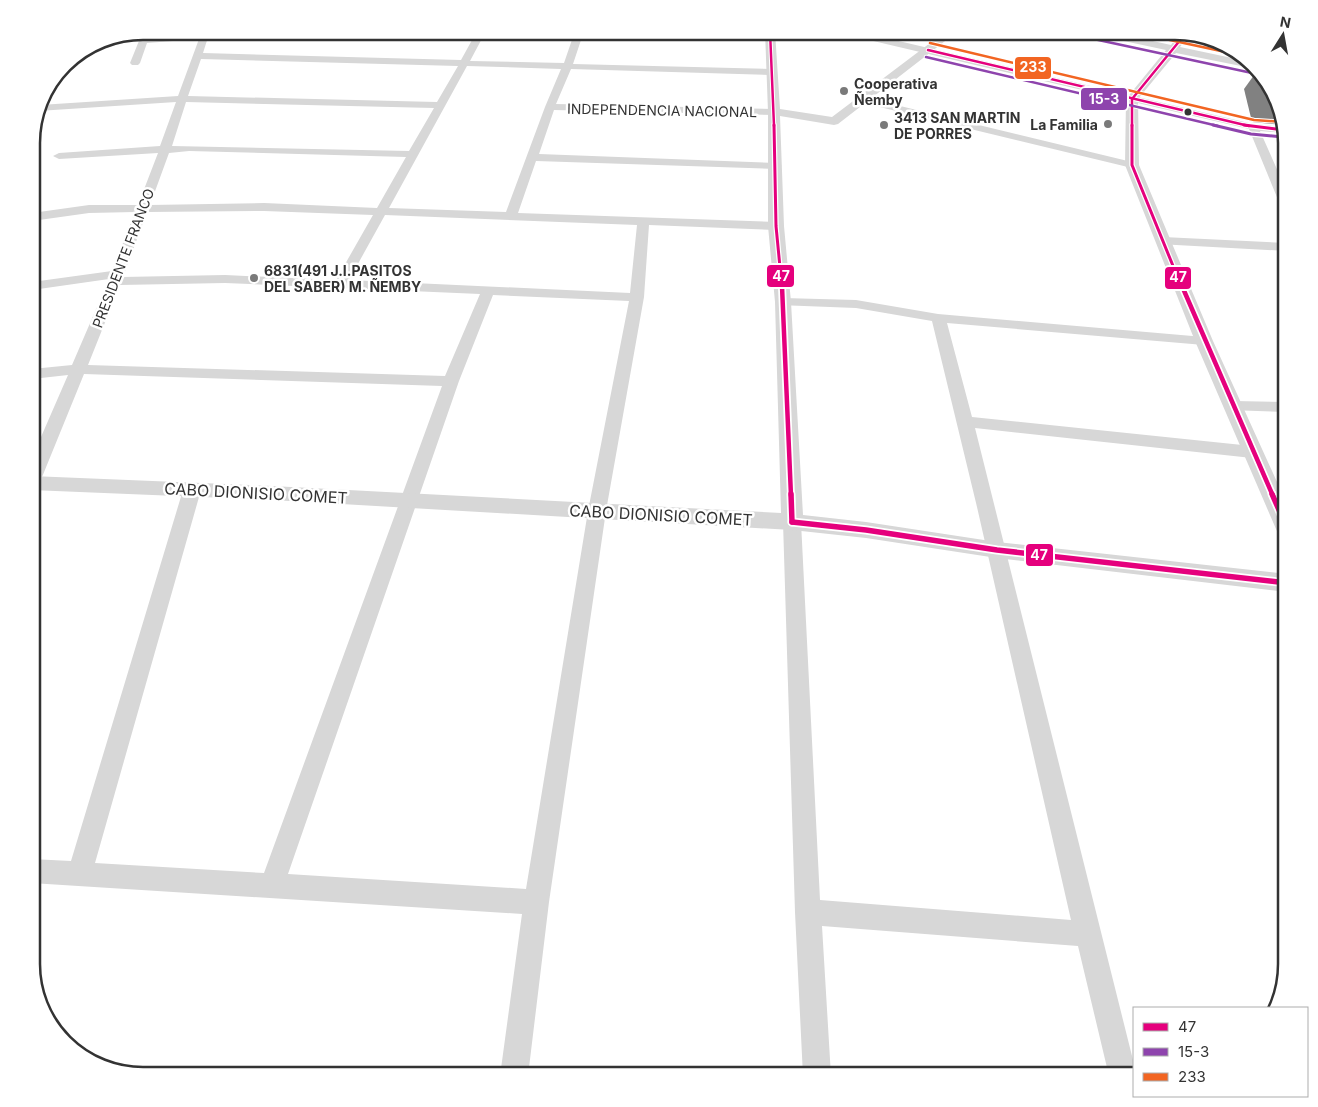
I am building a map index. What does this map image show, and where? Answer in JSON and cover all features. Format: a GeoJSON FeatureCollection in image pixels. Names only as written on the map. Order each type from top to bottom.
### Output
{"type":"FeatureCollection","features":[{"type":"Feature","properties":{"kind":"street"},"geometry":{"type":"LineString","coordinates":[[135,64],[144,40]]}},
{"type":"Feature","properties":{"kind":"street","name":"PRESIDENTE FRANCO"},"geometry":{"type":"LineString","coordinates":[[40,464],[116,277],[165,149],[203,40]]}},
{"type":"Feature","properties":{"kind":"street"},"geometry":{"type":"LineString","coordinates":[[340,284],[477,40]]}},
{"type":"Feature","properties":{"kind":"street"},"geometry":{"type":"LineString","coordinates":[[511,216],[550,107],[577,40]]}},
{"type":"Feature","properties":{"kind":"street"},"geometry":{"type":"LineString","coordinates":[[770,40],[776,166],[776,226],[783,302],[808,912],[817,1067]]}},
{"type":"Feature","properties":{"kind":"street"},"geometry":{"type":"LineString","coordinates":[[883,40],[1253,127],[1277,129]]}},
{"type":"Feature","properties":{"kind":"street","name":"INDEPENDENCIA NACIONAL"},"geometry":{"type":"LineString","coordinates":[[550,107],[774,112],[834,121],[941,40]]}},
{"type":"Feature","properties":{"kind":"street"},"geometry":{"type":"LineString","coordinates":[[1132,40],[1241,63]]}},
{"type":"Feature","properties":{"kind":"street"},"geometry":{"type":"LineString","coordinates":[[1180,40],[1132,99],[1132,165],[1204,341],[1278,509]]}},
{"type":"Feature","properties":{"kind":"street"},"geometry":{"type":"LineString","coordinates":[[198,56],[772,72]]}},
{"type":"Feature","properties":{"kind":"street"},"geometry":{"type":"LineString","coordinates":[[46,108],[182,99],[440,105]]}},
{"type":"Feature","properties":{"kind":"street"},"geometry":{"type":"LineString","coordinates":[[863,100],[1132,165]]}},
{"type":"Feature","properties":{"kind":"street"},"geometry":{"type":"LineString","coordinates":[[1253,127],[1278,186]]}},
{"type":"Feature","properties":{"kind":"street"},"geometry":{"type":"LineString","coordinates":[[59,156],[165,149],[413,154]]}},
{"type":"Feature","properties":{"kind":"street"},"geometry":{"type":"LineString","coordinates":[[532,157],[776,166]]}},
{"type":"Feature","properties":{"kind":"street"},"geometry":{"type":"LineString","coordinates":[[40,216],[89,209],[264,207],[776,226]]}},
{"type":"Feature","properties":{"kind":"street"},"geometry":{"type":"LineString","coordinates":[[515,1067],[536,902],[598,511],[636,297],[643,222]]}},
{"type":"Feature","properties":{"kind":"street"},"geometry":{"type":"LineString","coordinates":[[1162,241],[1278,247]]}},
{"type":"Feature","properties":{"kind":"street"},"geometry":{"type":"LineString","coordinates":[[40,285],[116,277],[225,279],[636,297]]}},
{"type":"Feature","properties":{"kind":"street"},"geometry":{"type":"LineString","coordinates":[[272,884],[410,501],[451,381],[488,291]]}},
{"type":"Feature","properties":{"kind":"street"},"geometry":{"type":"LineString","coordinates":[[783,302],[856,304],[938,318],[1204,341]]}},
{"type":"Feature","properties":{"kind":"street"},"geometry":{"type":"LineString","coordinates":[[938,318],[966,422],[1086,934],[1120,1067]]}},
{"type":"Feature","properties":{"kind":"street"},"geometry":{"type":"LineString","coordinates":[[40,373],[80,369],[451,381]]}},
{"type":"Feature","properties":{"kind":"street"},"geometry":{"type":"LineString","coordinates":[[1234,406],[1278,408]]}},
{"type":"Feature","properties":{"kind":"street"},"geometry":{"type":"LineString","coordinates":[[966,422],[1252,452]]}},
{"type":"Feature","properties":{"kind":"street","name":"CABO DIONISIO COMET"},"geometry":{"type":"LineString","coordinates":[[40,483],[792,522],[866,530],[997,550],[1278,583]]}},
{"type":"Feature","properties":{"kind":"street"},"geometry":{"type":"LineString","coordinates":[[79,874],[192,490]]}},
{"type":"Feature","properties":{"kind":"street"},"geometry":{"type":"LineString","coordinates":[[40,872],[272,884],[536,902]]}},
{"type":"Feature","properties":{"kind":"street"},"geometry":{"type":"LineString","coordinates":[[808,912],[1086,934]]}},
{"type":"Feature","properties":{"kind":"building"},"geometry":{"type":"Polygon","coordinates":[[[1254,76],[1267,97],[1273,110],[1276,124],[1252,122],[1244,89],[1254,76]]]}},
{"type":"Feature","properties":{"kind":"transit line","name":"47"},"geometry":{"type":"LineString","coordinates":[[770,40],[776,226],[783,302],[792,522]]}},
{"type":"Feature","properties":{"kind":"transit line","name":"15-3"},"geometry":{"type":"LineString","coordinates":[[1098,40],[1251,73]]}},
{"type":"Feature","properties":{"kind":"transit line","name":"233"},"geometry":{"type":"LineString","coordinates":[[1170,40],[1221,51]]}},
{"type":"Feature","properties":{"kind":"transit line","name":"47"},"geometry":{"type":"LineString","coordinates":[[1180,40],[1132,99],[1132,165],[1204,341],[1278,508]]}},
{"type":"Feature","properties":{"kind":"transit line","name":"233"},"geometry":{"type":"LineString","coordinates":[[930,43],[1254,120],[1276,121]]}},
{"type":"Feature","properties":{"kind":"transit line","name":"47"},"geometry":{"type":"LineString","coordinates":[[928,50],[1253,127],[1277,129]]}},
{"type":"Feature","properties":{"kind":"transit line","name":"15-3"},"geometry":{"type":"LineString","coordinates":[[926,57],[1251,134],[1278,137]]}},
{"type":"Feature","properties":{"kind":"transit line","name":"47"},"geometry":{"type":"LineString","coordinates":[[792,522],[866,530],[997,550],[1278,582]]}},
{"type":"Feature","properties":{"kind":"place","name":"Cooperativa Ñemby"},"geometry":{"type":"Point","coordinates":[844,91]}},
{"type":"Feature","properties":{"kind":"place","name":"La Familia"},"geometry":{"type":"Point","coordinates":[1108,124]}},
{"type":"Feature","properties":{"kind":"place","name":"3413 SAN MARTIN DE PORRES"},"geometry":{"type":"Point","coordinates":[884,125]}},
{"type":"Feature","properties":{"kind":"place","name":"6831(491 J.I.PASITOS DEL SABER) M. ÑEMBY"},"geometry":{"type":"Point","coordinates":[254,278]}}]}
